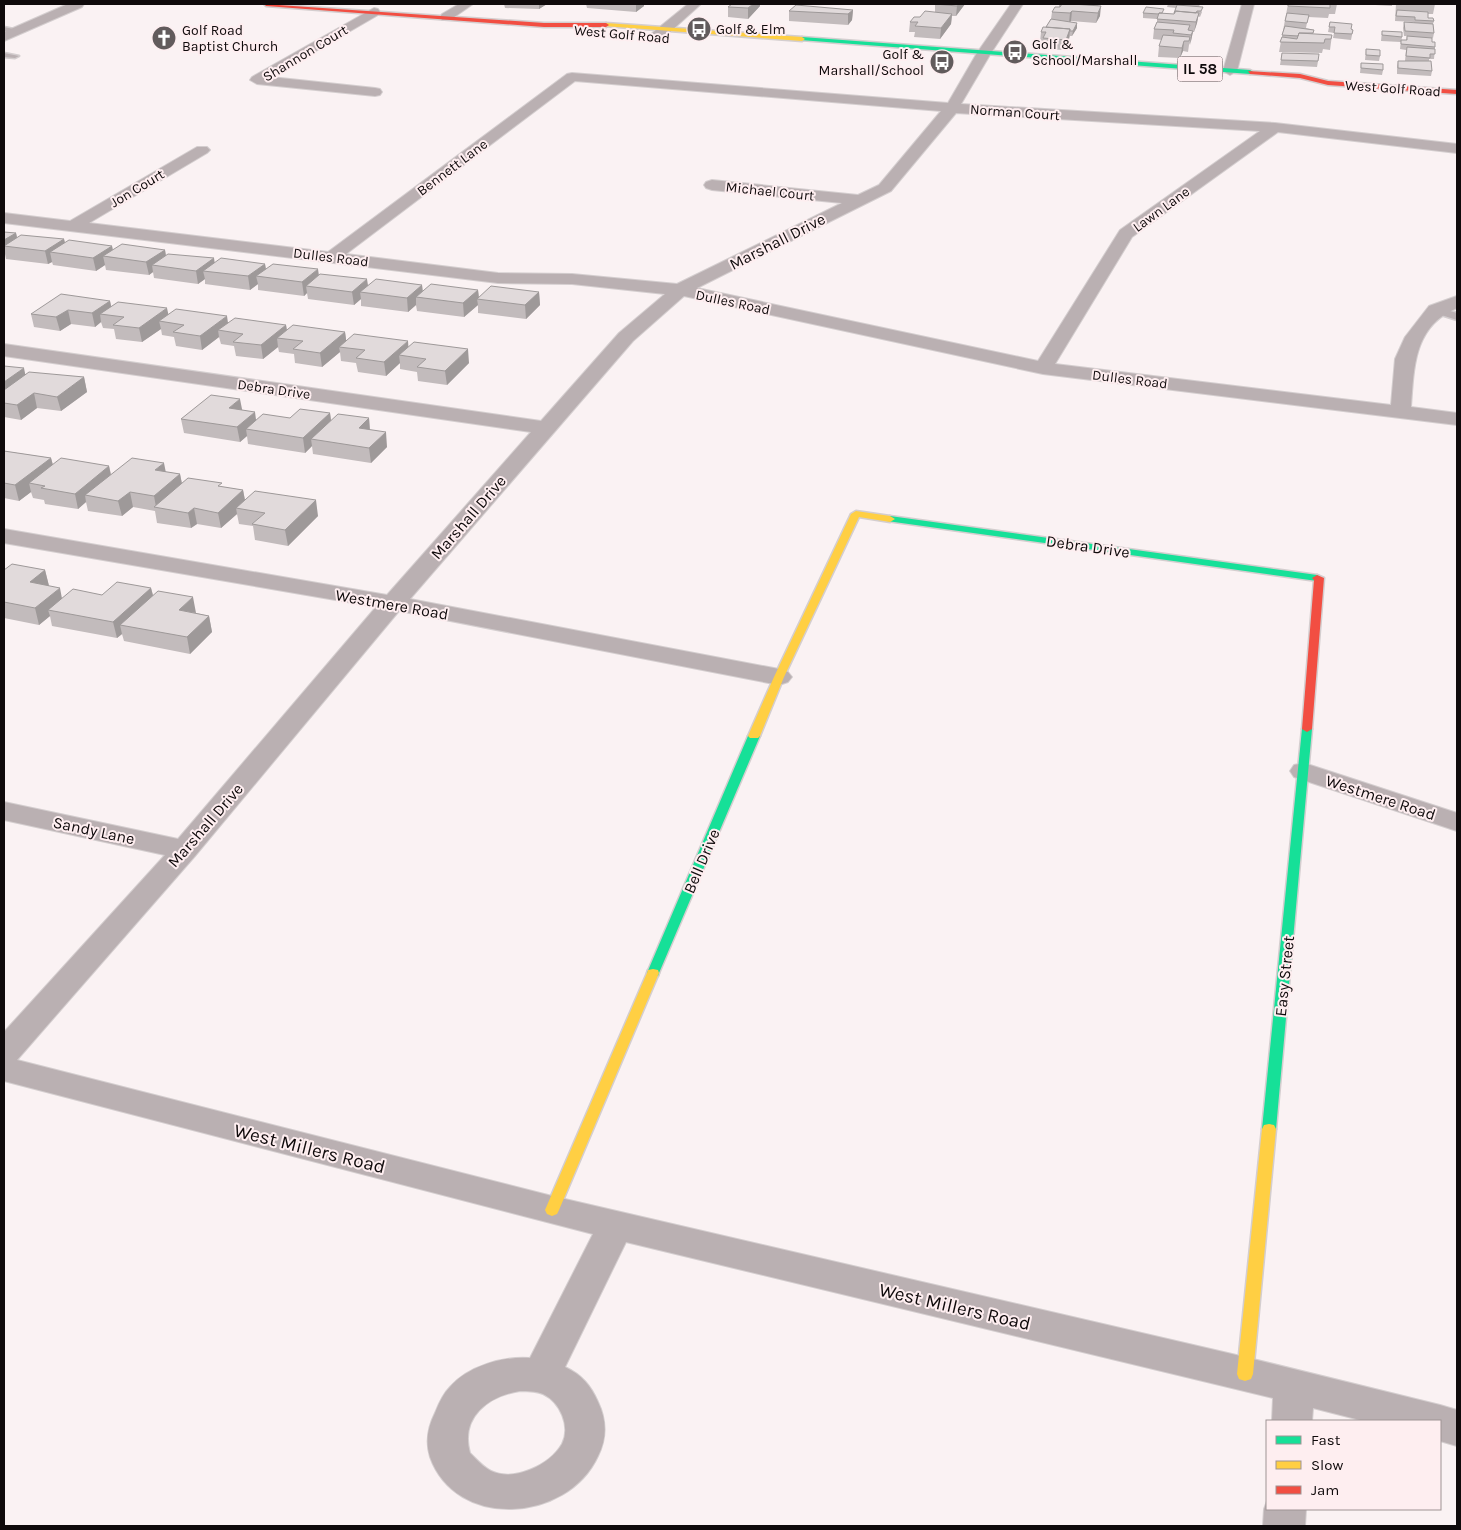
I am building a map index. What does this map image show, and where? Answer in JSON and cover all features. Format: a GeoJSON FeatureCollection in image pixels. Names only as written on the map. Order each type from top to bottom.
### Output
{"type":"FeatureCollection","features":[{"type":"Feature","properties":{"kind":"main road","name":"West Golf Road"},"geometry":{"type":"LineString","coordinates":[[266,4],[544,24],[594,24],[660,33],[981,57],[1305,85],[1328,83],[1457,92]]}},
{"type":"Feature","properties":{"kind":"main road","name":"West Golf Road"},"geometry":{"type":"LineString","coordinates":[[981,57],[1300,76],[1328,83]]}},
{"type":"Feature","properties":{"kind":"main road","name":"Debra Drive"},"geometry":{"type":"LineString","coordinates":[[856,514],[1319,578]]}},
{"type":"Feature","properties":{"kind":"main road","name":"Bell Drive"},"geometry":{"type":"LineString","coordinates":[[552,1210],[779,677],[856,514]]}},
{"type":"Feature","properties":{"kind":"main road","name":"Easy Street"},"geometry":{"type":"LineString","coordinates":[[1245,1374],[1304,771],[1319,578]]}},
{"type":"Feature","properties":{"kind":"street"},"geometry":{"type":"LineString","coordinates":[[4,38],[78,4]]}},
{"type":"Feature","properties":{"kind":"street"},"geometry":{"type":"LineString","coordinates":[[446,17],[467,4]]}},
{"type":"Feature","properties":{"kind":"street"},"geometry":{"type":"LineString","coordinates":[[660,33],[695,4]]}},
{"type":"Feature","properties":{"kind":"street","name":"Marshall Drive"},"geometry":{"type":"LineString","coordinates":[[4,1053],[184,850],[393,603],[626,337],[680,290],[885,188],[952,108],[981,57],[1017,4]]}},
{"type":"Feature","properties":{"kind":"street"},"geometry":{"type":"LineString","coordinates":[[1230,71],[1248,4]]}},
{"type":"Feature","properties":{"kind":"street","name":"Shannon Court"},"geometry":{"type":"LineString","coordinates":[[374,12],[257,80],[375,92]]}},
{"type":"Feature","properties":{"kind":"street","name":"Norman Court"},"geometry":{"type":"LineString","coordinates":[[572,77],[952,108],[1275,127],[1457,148]]}},
{"type":"Feature","properties":{"kind":"street","name":"Bennett Lane"},"geometry":{"type":"LineString","coordinates":[[332,258],[572,77]]}},
{"type":"Feature","properties":{"kind":"street","name":"Lawn Lane"},"geometry":{"type":"LineString","coordinates":[[1042,368],[1126,234],[1275,127]]}},
{"type":"Feature","properties":{"kind":"street","name":"Jon Court"},"geometry":{"type":"LineString","coordinates":[[73,226],[202,150]]}},
{"type":"Feature","properties":{"kind":"street","name":"Michael Court"},"geometry":{"type":"LineString","coordinates":[[712,185],[858,200]]}},
{"type":"Feature","properties":{"kind":"street","name":"Dulles Road"},"geometry":{"type":"LineString","coordinates":[[4,218],[498,278],[572,279],[680,290],[1042,368],[1457,419]]}},
{"type":"Feature","properties":{"kind":"street"},"geometry":{"type":"LineString","coordinates":[[1400,412],[1405,359],[1414,337],[1436,310],[1457,301]]}},
{"type":"Feature","properties":{"kind":"street","name":"Debra Drive"},"geometry":{"type":"LineString","coordinates":[[4,350],[545,428]]}},
{"type":"Feature","properties":{"kind":"street","name":"Westmere Road"},"geometry":{"type":"LineString","coordinates":[[4,536],[393,603],[779,677]]}},
{"type":"Feature","properties":{"kind":"street","name":"Westmere Road"},"geometry":{"type":"LineString","coordinates":[[1304,771],[1457,822]]}},
{"type":"Feature","properties":{"kind":"street","name":"Sandy Lane"},"geometry":{"type":"LineString","coordinates":[[4,811],[184,850]]}},
{"type":"Feature","properties":{"kind":"street","name":"West Millers Road"},"geometry":{"type":"LineString","coordinates":[[4,1069],[616,1226],[1245,1374],[1293,1404],[1424,1420]]}},
{"type":"Feature","properties":{"kind":"street"},"geometry":{"type":"LineString","coordinates":[[542,1376],[616,1226]]}},
{"type":"Feature","properties":{"kind":"street"},"geometry":{"type":"LineString","coordinates":[[1441,1423],[1457,1428]]}},
{"type":"Feature","properties":{"kind":"street"},"geometry":{"type":"LineString","coordinates":[[1284,1526],[1285,1510]]}},
{"type":"Feature","properties":{"kind":"lane"},"geometry":{"type":"LineString","coordinates":[[4,29],[19,31]]}},
{"type":"Feature","properties":{"kind":"lane"},"geometry":{"type":"LineString","coordinates":[[4,55],[15,56]]}},
{"type":"Feature","properties":{"kind":"lane"},"geometry":{"type":"LineString","coordinates":[[1436,310],[1457,317]]}},
{"type":"Feature","properties":{"kind":"building"},"geometry":{"type":"Polygon","coordinates":[[[732,4],[753,4],[748,8],[728,7],[732,4]]]}},
{"type":"Feature","properties":{"kind":"building"},"geometry":{"type":"Polygon","coordinates":[[[935,4],[958,4],[957,6],[935,4]]]}},
{"type":"Feature","properties":{"kind":"building"},"geometry":{"type":"Polygon","coordinates":[[[1062,4],[1101,6],[1098,13],[1052,12],[1055,7],[1060,7],[1062,4]]]}},
{"type":"Feature","properties":{"kind":"building"},"geometry":{"type":"Polygon","coordinates":[[[1288,4],[1330,4],[1330,8],[1288,6],[1288,4]]]}},
{"type":"Feature","properties":{"kind":"building"},"geometry":{"type":"Polygon","coordinates":[[[796,5],[853,10],[848,14],[789,11],[796,5]]]}},
{"type":"Feature","properties":{"kind":"building"},"geometry":{"type":"Polygon","coordinates":[[[1177,5],[1203,7],[1201,11],[1196,13],[1175,11],[1174,13],[1177,5]]]}},
{"type":"Feature","properties":{"kind":"building"},"geometry":{"type":"Polygon","coordinates":[[[1146,7],[1164,9],[1159,14],[1143,13],[1146,7]]]}},
{"type":"Feature","properties":{"kind":"building"},"geometry":{"type":"Polygon","coordinates":[[[1397,10],[1428,12],[1428,18],[1433,18],[1434,21],[1396,16],[1397,10]]]}},
{"type":"Feature","properties":{"kind":"building"},"geometry":{"type":"Polygon","coordinates":[[[925,11],[952,14],[941,28],[915,26],[918,22],[910,22],[914,17],[920,17],[925,11]]]}},
{"type":"Feature","properties":{"kind":"building"},"geometry":{"type":"Polygon","coordinates":[[[1175,11],[1199,13],[1196,22],[1157,19],[1159,13],[1174,14],[1175,11]]]}},
{"type":"Feature","properties":{"kind":"building"},"geometry":{"type":"Polygon","coordinates":[[[1287,13],[1309,15],[1307,23],[1285,21],[1287,13]]]}},
{"type":"Feature","properties":{"kind":"building"},"geometry":{"type":"Polygon","coordinates":[[[1051,19],[1077,23],[1073,31],[1070,31],[1070,29],[1046,27],[1051,19]]]}},
{"type":"Feature","properties":{"kind":"building"},"geometry":{"type":"Polygon","coordinates":[[[1157,22],[1190,25],[1188,30],[1193,31],[1191,35],[1173,33],[1174,30],[1154,29],[1157,22]]]}},
{"type":"Feature","properties":{"kind":"building"},"geometry":{"type":"Polygon","coordinates":[[[1330,22],[1352,24],[1352,34],[1334,33],[1335,27],[1329,27],[1330,22]]]}},
{"type":"Feature","properties":{"kind":"building"},"geometry":{"type":"Polygon","coordinates":[[[1404,22],[1433,24],[1434,33],[1405,31],[1404,22]]]}},
{"type":"Feature","properties":{"kind":"building"},"geometry":{"type":"Polygon","coordinates":[[[1285,26],[1314,30],[1313,33],[1299,33],[1298,36],[1282,35],[1285,26]]]}},
{"type":"Feature","properties":{"kind":"building"},"geometry":{"type":"Polygon","coordinates":[[[1043,27],[1070,29],[1066,40],[1043,38],[1046,32],[1041,32],[1043,27]]]}},
{"type":"Feature","properties":{"kind":"building"},"geometry":{"type":"Polygon","coordinates":[[[1382,31],[1402,32],[1402,37],[1382,35],[1382,31]]]}},
{"type":"Feature","properties":{"kind":"building"},"geometry":{"type":"Polygon","coordinates":[[[1299,33],[1332,35],[1331,39],[1325,39],[1324,43],[1280,42],[1282,37],[1297,39],[1299,33]]]}},
{"type":"Feature","properties":{"kind":"building"},"geometry":{"type":"Polygon","coordinates":[[[1163,35],[1190,37],[1189,41],[1184,41],[1182,48],[1159,46],[1163,35]]]}},
{"type":"Feature","properties":{"kind":"building"},"geometry":{"type":"Polygon","coordinates":[[[1407,36],[1432,38],[1432,42],[1435,42],[1435,47],[1401,44],[1401,40],[1407,40],[1407,36]]]}},
{"type":"Feature","properties":{"kind":"building"},"geometry":{"type":"Polygon","coordinates":[[[1407,47],[1435,49],[1435,54],[1430,54],[1430,58],[1406,56],[1407,47]]]}},
{"type":"Feature","properties":{"kind":"building"},"geometry":{"type":"Polygon","coordinates":[[[1366,49],[1380,50],[1380,56],[1366,55],[1366,49]]]}},
{"type":"Feature","properties":{"kind":"building"},"geometry":{"type":"Polygon","coordinates":[[[1282,53],[1319,54],[1318,61],[1281,60],[1282,53]]]}},
{"type":"Feature","properties":{"kind":"building"},"geometry":{"type":"Polygon","coordinates":[[[1398,61],[1431,61],[1432,71],[1398,68],[1398,61]]]}},
{"type":"Feature","properties":{"kind":"building"},"geometry":{"type":"Polygon","coordinates":[[[1361,63],[1383,64],[1383,70],[1361,68],[1361,63]]]}},
{"type":"Feature","properties":{"kind":"building"},"geometry":{"type":"Polygon","coordinates":[[[4,232],[16,233],[4,240],[4,232]]]}},
{"type":"Feature","properties":{"kind":"building"},"geometry":{"type":"Polygon","coordinates":[[[21,235],[64,239],[45,251],[4,246],[21,235]]]}},
{"type":"Feature","properties":{"kind":"building"},"geometry":{"type":"Polygon","coordinates":[[[69,240],[112,246],[93,258],[50,252],[69,240]]]}},
{"type":"Feature","properties":{"kind":"building"},"geometry":{"type":"Polygon","coordinates":[[[122,244],[165,250],[146,262],[103,256],[122,244]]]}},
{"type":"Feature","properties":{"kind":"building"},"geometry":{"type":"Polygon","coordinates":[[[168,254],[214,258],[196,271],[152,265],[168,254]]]}},
{"type":"Feature","properties":{"kind":"building"},"geometry":{"type":"Polygon","coordinates":[[[221,258],[265,264],[248,276],[203,271],[221,258]]]}},
{"type":"Feature","properties":{"kind":"building"},"geometry":{"type":"Polygon","coordinates":[[[273,264],[318,269],[302,282],[256,276],[273,264]]]}},
{"type":"Feature","properties":{"kind":"building"},"geometry":{"type":"Polygon","coordinates":[[[320,274],[367,279],[352,292],[306,286],[320,274]]]}},
{"type":"Feature","properties":{"kind":"building"},"geometry":{"type":"Polygon","coordinates":[[[376,279],[422,285],[407,298],[360,292],[376,279]]]}},
{"type":"Feature","properties":{"kind":"building"},"geometry":{"type":"Polygon","coordinates":[[[431,284],[478,290],[463,303],[416,297],[431,284]]]}},
{"type":"Feature","properties":{"kind":"building"},"geometry":{"type":"Polygon","coordinates":[[[491,286],[539,292],[525,305],[477,299],[491,286]]]}},
{"type":"Feature","properties":{"kind":"building"},"geometry":{"type":"Polygon","coordinates":[[[61,294],[110,301],[92,313],[68,310],[56,317],[31,314],[61,294]]]}},
{"type":"Feature","properties":{"kind":"building"},"geometry":{"type":"Polygon","coordinates":[[[118,302],[167,308],[139,328],[113,325],[124,317],[100,314],[118,302]]]}},
{"type":"Feature","properties":{"kind":"building"},"geometry":{"type":"Polygon","coordinates":[[[176,309],[227,316],[200,336],[173,332],[184,325],[159,321],[176,309]]]}},
{"type":"Feature","properties":{"kind":"building"},"geometry":{"type":"Polygon","coordinates":[[[235,318],[286,325],[261,345],[233,342],[243,334],[218,330],[235,318]]]}},
{"type":"Feature","properties":{"kind":"building"},"geometry":{"type":"Polygon","coordinates":[[[293,325],[345,332],[320,353],[293,349],[303,341],[277,338],[293,325]]]}},
{"type":"Feature","properties":{"kind":"building"},"geometry":{"type":"Polygon","coordinates":[[[354,334],[408,341],[384,362],[356,358],[365,350],[339,347],[354,334]]]}},
{"type":"Feature","properties":{"kind":"building"},"geometry":{"type":"Polygon","coordinates":[[[414,342],[468,349],[445,371],[417,367],[426,359],[399,355],[414,342]]]}},
{"type":"Feature","properties":{"kind":"building"},"geometry":{"type":"Polygon","coordinates":[[[4,366],[24,368],[4,382],[4,366]]]}},
{"type":"Feature","properties":{"kind":"building"},"geometry":{"type":"Polygon","coordinates":[[[29,372],[84,377],[57,397],[34,393],[17,405],[4,403],[4,390],[29,372]]]}},
{"type":"Feature","properties":{"kind":"building"},"geometry":{"type":"Polygon","coordinates":[[[211,395],[240,399],[229,408],[255,412],[237,427],[181,419],[211,395]]]}},
{"type":"Feature","properties":{"kind":"building"},"geometry":{"type":"Polygon","coordinates":[[[300,409],[330,413],[303,438],[246,429],[263,414],[290,418],[300,409]]]}},
{"type":"Feature","properties":{"kind":"building"},"geometry":{"type":"Polygon","coordinates":[[[338,414],[369,418],[359,428],[386,432],[369,448],[311,439],[338,414]]]}},
{"type":"Feature","properties":{"kind":"building"},"geometry":{"type":"Polygon","coordinates":[[[4,451],[51,458],[15,485],[4,483],[4,451]]]}},
{"type":"Feature","properties":{"kind":"building"},"geometry":{"type":"Polygon","coordinates":[[[61,458],[109,466],[75,494],[41,488],[45,486],[29,483],[61,458]]]}},
{"type":"Feature","properties":{"kind":"building"},"geometry":{"type":"Polygon","coordinates":[[[132,458],[164,463],[155,470],[180,474],[154,496],[130,492],[118,501],[85,495],[132,458]]]}},
{"type":"Feature","properties":{"kind":"building"},"geometry":{"type":"Polygon","coordinates":[[[188,478],[222,483],[218,486],[243,490],[218,513],[194,508],[188,513],[154,507],[188,478]]]}},
{"type":"Feature","properties":{"kind":"building"},"geometry":{"type":"Polygon","coordinates":[[[255,491],[316,500],[285,530],[252,524],[265,513],[236,508],[255,491]]]}},
{"type":"Feature","properties":{"kind":"building"},"geometry":{"type":"Polygon","coordinates":[[[12,564],[45,570],[30,582],[60,588],[35,608],[4,602],[4,570],[12,564]]]}},
{"type":"Feature","properties":{"kind":"building"},"geometry":{"type":"Polygon","coordinates":[[[117,582],[151,588],[113,622],[48,610],[73,589],[102,595],[117,582]]]}},
{"type":"Feature","properties":{"kind":"building"},"geometry":{"type":"Polygon","coordinates":[[[158,591],[193,597],[179,610],[209,616],[187,637],[120,625],[158,591]]]}},
{"type":"Feature","properties":{"kind":"traffic: fast"},"geometry":{"type":"LineString","coordinates":[[802,39],[1250,72]]}},
{"type":"Feature","properties":{"kind":"traffic: fast"},"geometry":{"type":"LineString","coordinates":[[890,519],[1317,578]]}},
{"type":"Feature","properties":{"kind":"traffic: fast"},"geometry":{"type":"LineString","coordinates":[[1269,1129],[1307,729]]}},
{"type":"Feature","properties":{"kind":"traffic: fast"},"geometry":{"type":"LineString","coordinates":[[653,973],[754,736]]}},
{"type":"Feature","properties":{"kind":"traffic: slow"},"geometry":{"type":"LineString","coordinates":[[606,25],[802,39]]}},
{"type":"Feature","properties":{"kind":"traffic: slow"},"geometry":{"type":"LineString","coordinates":[[754,736],[779,677],[856,514],[890,519]]}},
{"type":"Feature","properties":{"kind":"traffic: slow"},"geometry":{"type":"LineString","coordinates":[[552,1210],[653,973]]}},
{"type":"Feature","properties":{"kind":"traffic: slow"},"geometry":{"type":"LineString","coordinates":[[1245,1374],[1269,1129]]}},
{"type":"Feature","properties":{"kind":"traffic: jam"},"geometry":{"type":"LineString","coordinates":[[266,4],[544,25],[606,25]]}},
{"type":"Feature","properties":{"kind":"traffic: jam"},"geometry":{"type":"LineString","coordinates":[[1250,72],[1300,76],[1328,83],[1457,92]]}},
{"type":"Feature","properties":{"kind":"traffic: jam"},"geometry":{"type":"LineString","coordinates":[[1307,729],[1319,578],[1317,578]]}},
{"type":"Feature","properties":{"kind":"place","name":"Golf & Elm"},"geometry":{"type":"Point","coordinates":[699,29]}},
{"type":"Feature","properties":{"kind":"place","name":"Golf Road Baptist Church"},"geometry":{"type":"Point","coordinates":[164,38]}},
{"type":"Feature","properties":{"kind":"place","name":"Golf & School/Marshall"},"geometry":{"type":"Point","coordinates":[1015,52]}},
{"type":"Feature","properties":{"kind":"place","name":"Golf & Marshall/School"},"geometry":{"type":"Point","coordinates":[942,62]}}]}
